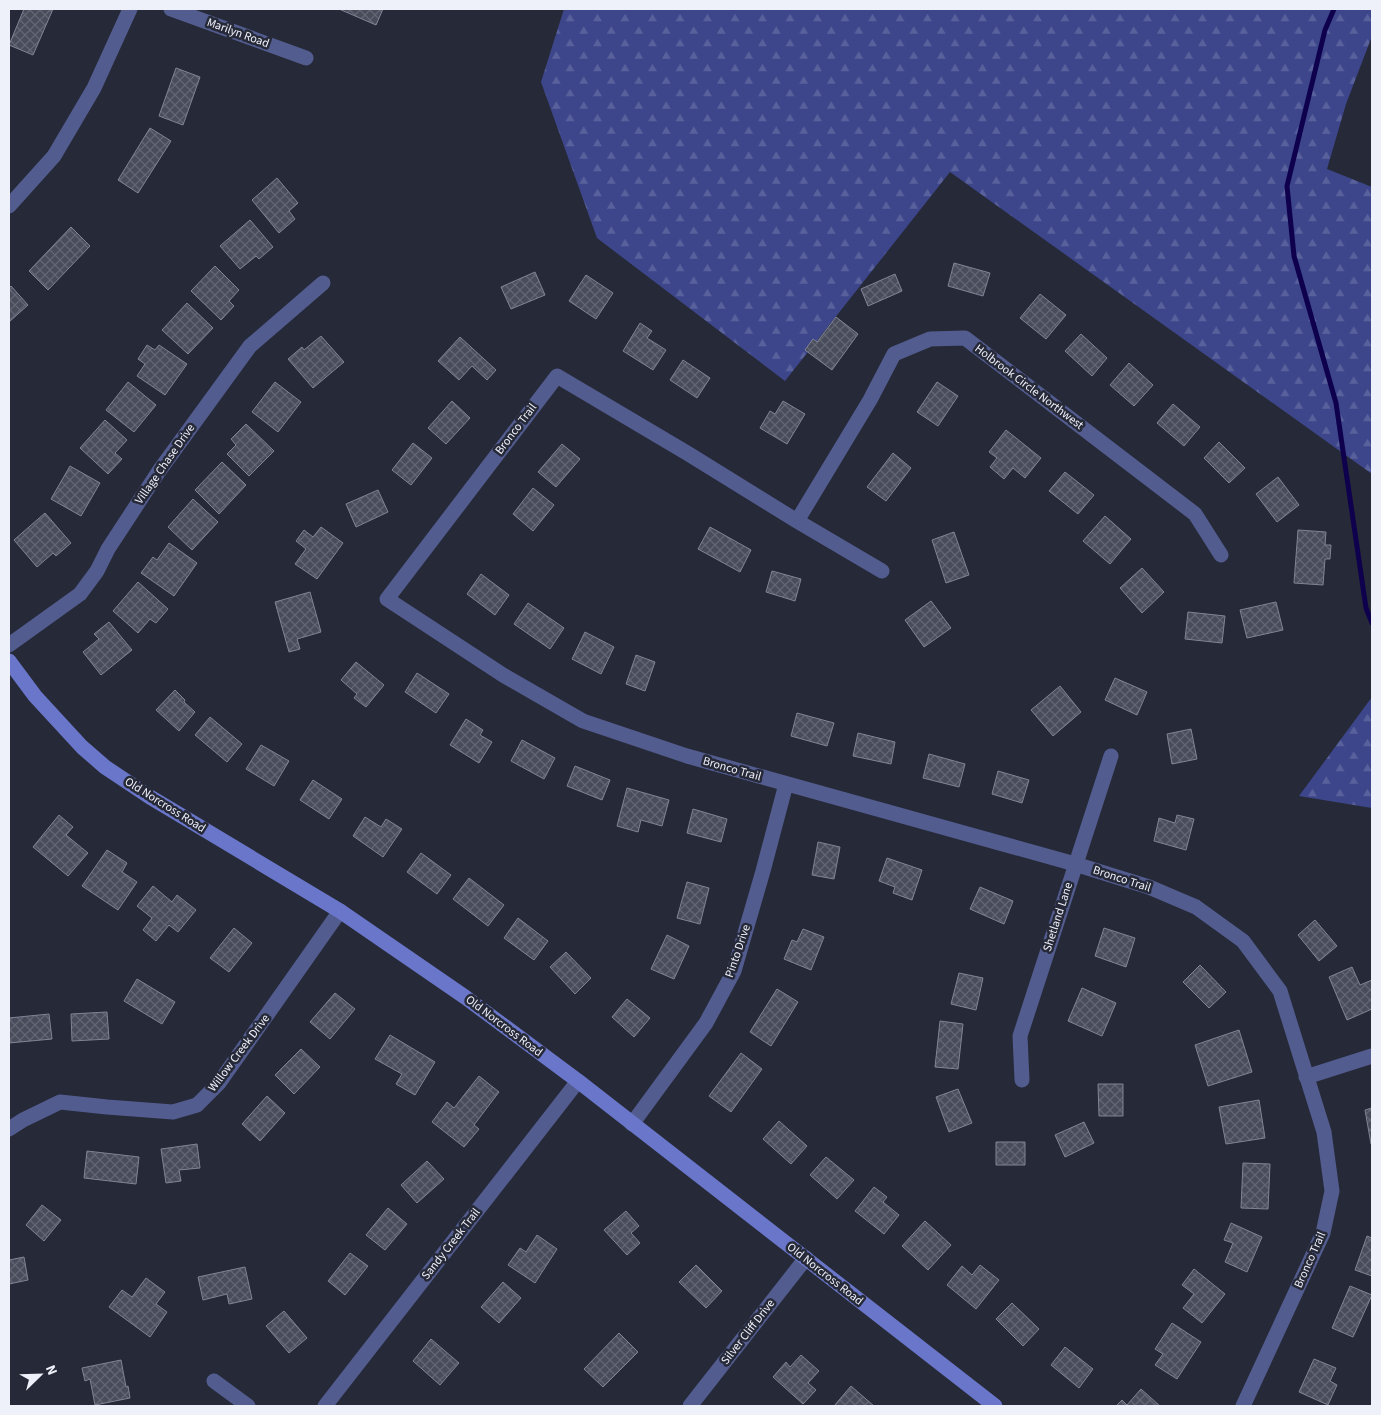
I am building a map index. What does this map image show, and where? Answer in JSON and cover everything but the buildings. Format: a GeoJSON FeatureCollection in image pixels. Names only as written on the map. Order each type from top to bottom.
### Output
{"type":"FeatureCollection","features":[{"type":"Feature","properties":{"kind":"street"},"geometry":{"type":"LineString","coordinates":[[9,206],[54,156],[94,88],[130,9]]}},
{"type":"Feature","properties":{"kind":"street","name":"Marilyn Road"},"geometry":{"type":"LineString","coordinates":[[171,9],[306,58]]}},
{"type":"Feature","properties":{"kind":"street","name":"Village Chase Drive"},"geometry":{"type":"LineString","coordinates":[[9,645],[80,594],[97,571],[108,549],[159,471],[250,346],[324,282]]}},
{"type":"Feature","properties":{"kind":"street","name":"Holbrook Circle Northwest"},"geometry":{"type":"LineString","coordinates":[[797,521],[870,400],[894,354],[930,339],[965,338],[1195,514],[1221,555]]}},
{"type":"Feature","properties":{"kind":"street","name":"Bronco Trail"},"geometry":{"type":"LineString","coordinates":[[882,571],[797,521],[687,452],[557,376],[387,599],[503,675],[583,721],[687,756],[1149,886],[1196,908],[1243,941],[1280,991],[1324,1132],[1332,1191],[1323,1233],[1243,1406]]}},
{"type":"Feature","properties":{"kind":"street","name":"Old Norcross Road"},"geometry":{"type":"LineString","coordinates":[[9,661],[35,696],[82,747],[105,767],[150,797],[340,911],[465,997],[578,1081],[995,1406]]}},
{"type":"Feature","properties":{"kind":"street","name":"Shetland Lane"},"geometry":{"type":"LineString","coordinates":[[1022,1080],[1020,1036],[1111,756]]}},
{"type":"Feature","properties":{"kind":"street","name":"Pinto Drive"},"geometry":{"type":"LineString","coordinates":[[632,1124],[706,1022],[734,971],[786,784]]}},
{"type":"Feature","properties":{"kind":"street","name":"Willow Creek Drive"},"geometry":{"type":"LineString","coordinates":[[9,1129],[60,1102],[173,1112],[197,1106],[219,1084],[340,911]]}},
{"type":"Feature","properties":{"kind":"street"},"geometry":{"type":"LineString","coordinates":[[1306,1077],[1372,1056]]}},
{"type":"Feature","properties":{"kind":"street","name":"Sandy Creek Trail"},"geometry":{"type":"LineString","coordinates":[[325,1406],[578,1081]]}},
{"type":"Feature","properties":{"kind":"street","name":"Silver Cliff Drive"},"geometry":{"type":"LineString","coordinates":[[690,1406],[806,1258]]}},
{"type":"Feature","properties":{"kind":"street"},"geometry":{"type":"LineString","coordinates":[[214,1381],[248,1406]]}},
{"type":"Feature","properties":{"kind":"green space"},"geometry":{"type":"Polygon","coordinates":[[[564,9],[1372,9],[1372,36],[1346,104],[1327,169],[1372,187],[1372,474],[950,172],[785,381],[597,238],[541,82],[564,9]]]}},
{"type":"Feature","properties":{"kind":"green space"},"geometry":{"type":"Polygon","coordinates":[[[1372,697],[1372,808],[1299,796],[1372,697]]]}},
{"type":"Feature","properties":{"kind":"waterway"},"geometry":{"type":"LineString","coordinates":[[1334,9],[1325,30],[1287,186],[1294,256],[1336,403],[1366,608],[1372,623]]}}]}
